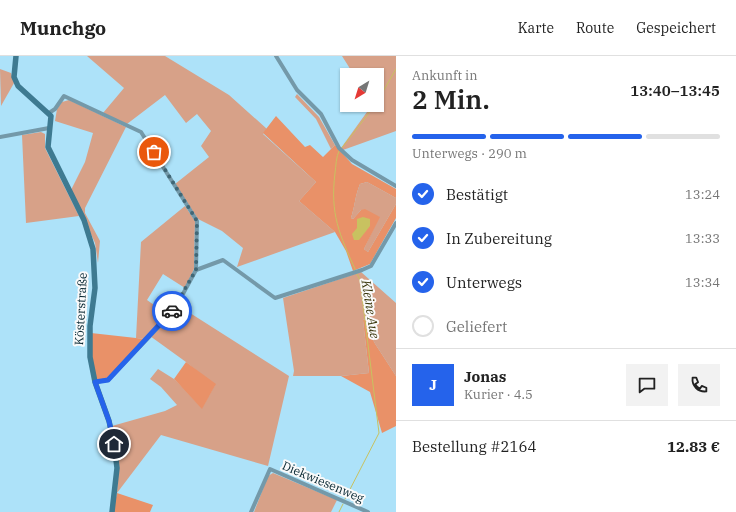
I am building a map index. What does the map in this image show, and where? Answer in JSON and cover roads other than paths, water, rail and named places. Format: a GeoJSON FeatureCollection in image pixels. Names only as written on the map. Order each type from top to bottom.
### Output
{"type":"FeatureCollection","features":[{"type":"Feature","properties":{"kind":"main road"},"geometry":{"type":"LineString","coordinates":[[16,56],[14,77],[18,86],[49,113]]}},
{"type":"Feature","properties":{"kind":"main road","name":"Kösterstraße"},"geometry":{"type":"LineString","coordinates":[[49,113],[51,116],[48,147],[84,220],[93,249],[95,288],[90,326],[90,357],[95,382],[109,421],[114,444],[117,468],[112,512]]}},
{"type":"Feature","properties":{"kind":"street"},"geometry":{"type":"LineString","coordinates":[[276,56],[297,90],[321,114],[341,149],[352,160],[396,186]]}},
{"type":"Feature","properties":{"kind":"street"},"geometry":{"type":"LineString","coordinates":[[49,113],[55,109],[64,96],[141,132],[197,221],[196,270],[178,303],[167,318],[108,380],[95,382]]}},
{"type":"Feature","properties":{"kind":"street"},"geometry":{"type":"LineString","coordinates":[[0,137],[49,128]]}},
{"type":"Feature","properties":{"kind":"street"},"geometry":{"type":"LineString","coordinates":[[196,270],[223,260],[275,298],[371,266],[396,223]]}},
{"type":"Feature","properties":{"kind":"street","name":"Diekwiesenweg"},"geometry":{"type":"LineString","coordinates":[[251,512],[270,470],[368,512]]}},
{"type":"Feature","properties":{"kind":"waterway","name":"Kleine Aue"},"geometry":{"type":"LineString","coordinates":[[384,90],[396,69]]}},
{"type":"Feature","properties":{"kind":"waterway","name":"Kleine Aue"},"geometry":{"type":"LineString","coordinates":[[341,149],[370,112]]}},
{"type":"Feature","properties":{"kind":"waterway","name":"Kleine Aue"},"geometry":{"type":"LineString","coordinates":[[339,151],[336,162],[334,187],[335,212],[337,224],[356,271]]}},
{"type":"Feature","properties":{"kind":"waterway","name":"Kleine Aue"},"geometry":{"type":"LineString","coordinates":[[345,499],[379,433],[360,280],[357,274]]}},
{"type":"Feature","properties":{"kind":"waterway","name":"Kleine Aue"},"geometry":{"type":"LineString","coordinates":[[339,512],[343,504]]}}]}
